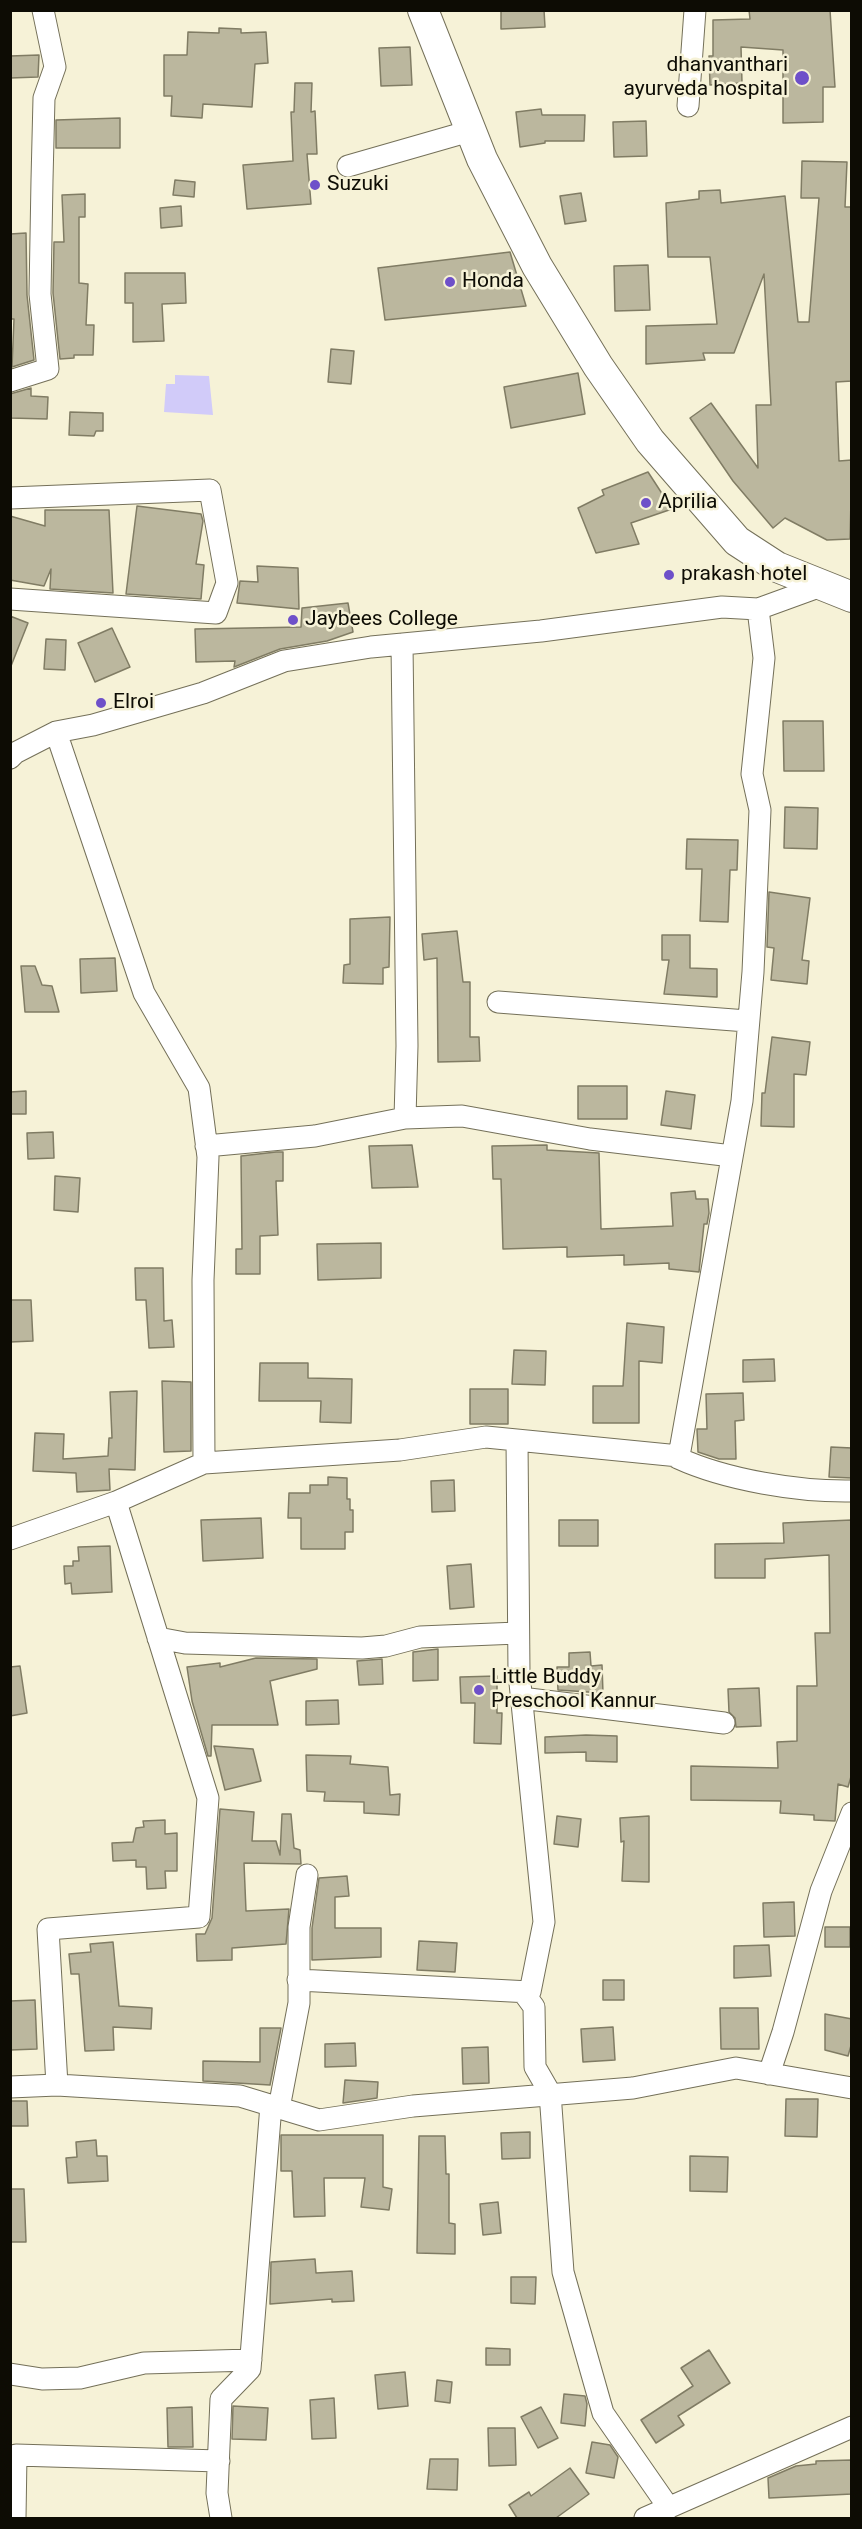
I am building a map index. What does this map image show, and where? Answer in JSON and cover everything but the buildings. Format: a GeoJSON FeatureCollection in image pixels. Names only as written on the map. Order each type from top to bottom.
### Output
{"type":"FeatureCollection","features":[{"type":"Feature","properties":{"kind":"highway"},"geometry":{"type":"LineString","coordinates":[[423,10],[470,131],[537,266],[598,366],[650,441],[737,541],[777,567],[852,597]]}},
{"type":"Feature","properties":{"kind":"street"},"geometry":{"type":"LineString","coordinates":[[10,381],[48,369],[40,294],[43,122],[44,98],[55,67],[43,10]]}},
{"type":"Feature","properties":{"kind":"street"},"geometry":{"type":"LineString","coordinates":[[688,106],[695,10]]}},
{"type":"Feature","properties":{"kind":"street"},"geometry":{"type":"LineString","coordinates":[[348,166],[470,131]]}},
{"type":"Feature","properties":{"kind":"street"},"geometry":{"type":"LineString","coordinates":[[10,498],[210,490],[227,583],[216,613],[10,599]]}},
{"type":"Feature","properties":{"kind":"street"},"geometry":{"type":"LineString","coordinates":[[10,758],[15,753],[56,732],[93,725],[203,693],[284,661],[402,644],[541,631],[722,608],[758,609],[824,585]]}},
{"type":"Feature","properties":{"kind":"street"},"geometry":{"type":"LineString","coordinates":[[758,609],[764,658],[752,774],[760,810],[753,972],[747,1021],[742,1101],[678,1458],[701,1468],[812,1492],[852,1491]]}},
{"type":"Feature","properties":{"kind":"street"},"geometry":{"type":"LineString","coordinates":[[402,644],[407,1046],[405,1118]]}},
{"type":"Feature","properties":{"kind":"street"},"geometry":{"type":"LineString","coordinates":[[56,732],[144,993],[199,1088],[206,1146],[204,1463]]}},
{"type":"Feature","properties":{"kind":"street"},"geometry":{"type":"LineString","coordinates":[[498,1002],[747,1021]]}},
{"type":"Feature","properties":{"kind":"street"},"geometry":{"type":"LineString","coordinates":[[206,1146],[315,1136],[405,1118],[462,1116],[590,1139],[732,1156]]}},
{"type":"Feature","properties":{"kind":"street"},"geometry":{"type":"LineString","coordinates":[[10,1539],[116,1502],[204,1463],[400,1450],[486,1437],[679,1455]]}},
{"type":"Feature","properties":{"kind":"street"},"geometry":{"type":"LineString","coordinates":[[298,1980],[530,1992],[544,1922],[521,1698],[518,1633],[517,1440]]}},
{"type":"Feature","properties":{"kind":"street"},"geometry":{"type":"LineString","coordinates":[[57,2085],[48,1929],[199,1917],[208,1798],[116,1502]]}},
{"type":"Feature","properties":{"kind":"street"},"geometry":{"type":"LineString","coordinates":[[158,1638],[185,1642],[362,1648],[386,1646],[420,1637],[518,1633]]}},
{"type":"Feature","properties":{"kind":"street"},"geometry":{"type":"LineString","coordinates":[[521,1698],[724,1723]]}},
{"type":"Feature","properties":{"kind":"street"},"geometry":{"type":"LineString","coordinates":[[769,2074],[783,2032],[821,1891],[852,1813]]}},
{"type":"Feature","properties":{"kind":"street"},"geometry":{"type":"LineString","coordinates":[[221,2518],[218,2493],[221,2399],[250,2369],[275,2107],[295,2029],[299,2003],[299,1928],[307,1875]]}},
{"type":"Feature","properties":{"kind":"street"},"geometry":{"type":"LineString","coordinates":[[523,1992],[534,2007],[535,2067],[550,2093],[563,2272],[603,2413],[669,2508]]}},
{"type":"Feature","properties":{"kind":"street"},"geometry":{"type":"LineString","coordinates":[[10,2087],[57,2085],[240,2096],[319,2120],[412,2106],[633,2088],[736,2068],[852,2088]]}},
{"type":"Feature","properties":{"kind":"street"},"geometry":{"type":"LineString","coordinates":[[10,2374],[42,2379],[80,2378],[144,2363],[251,2360]]}},
{"type":"Feature","properties":{"kind":"street"},"geometry":{"type":"LineString","coordinates":[[645,2518],[852,2427]]}},
{"type":"Feature","properties":{"kind":"street"},"geometry":{"type":"LineString","coordinates":[[15,2518],[16,2455],[219,2461]]}},
{"type":"Feature","properties":{"kind":"shaded area"},"geometry":{"type":"Polygon","coordinates":[[[175,375],[209,376],[213,415],[164,412],[166,384],[175,384],[175,375]]]}},
{"type":"Feature","properties":{"kind":"place","name":"dhanvanthari ayurveda hospital"},"geometry":{"type":"Point","coordinates":[802,78]}},
{"type":"Feature","properties":{"kind":"place","name":"Suzuki"},"geometry":{"type":"Point","coordinates":[315,185]}},
{"type":"Feature","properties":{"kind":"place","name":"Honda"},"geometry":{"type":"Point","coordinates":[450,282]}},
{"type":"Feature","properties":{"kind":"place","name":"Aprilia"},"geometry":{"type":"Point","coordinates":[646,503]}},
{"type":"Feature","properties":{"kind":"place","name":"prakash hotel"},"geometry":{"type":"Point","coordinates":[669,575]}},
{"type":"Feature","properties":{"kind":"place","name":"Jaybees College"},"geometry":{"type":"Point","coordinates":[293,620]}},
{"type":"Feature","properties":{"kind":"place","name":"Elroi"},"geometry":{"type":"Point","coordinates":[101,703]}},
{"type":"Feature","properties":{"kind":"place","name":"Little Buddy Preschool Kannur"},"geometry":{"type":"Point","coordinates":[479,1690]}}]}
